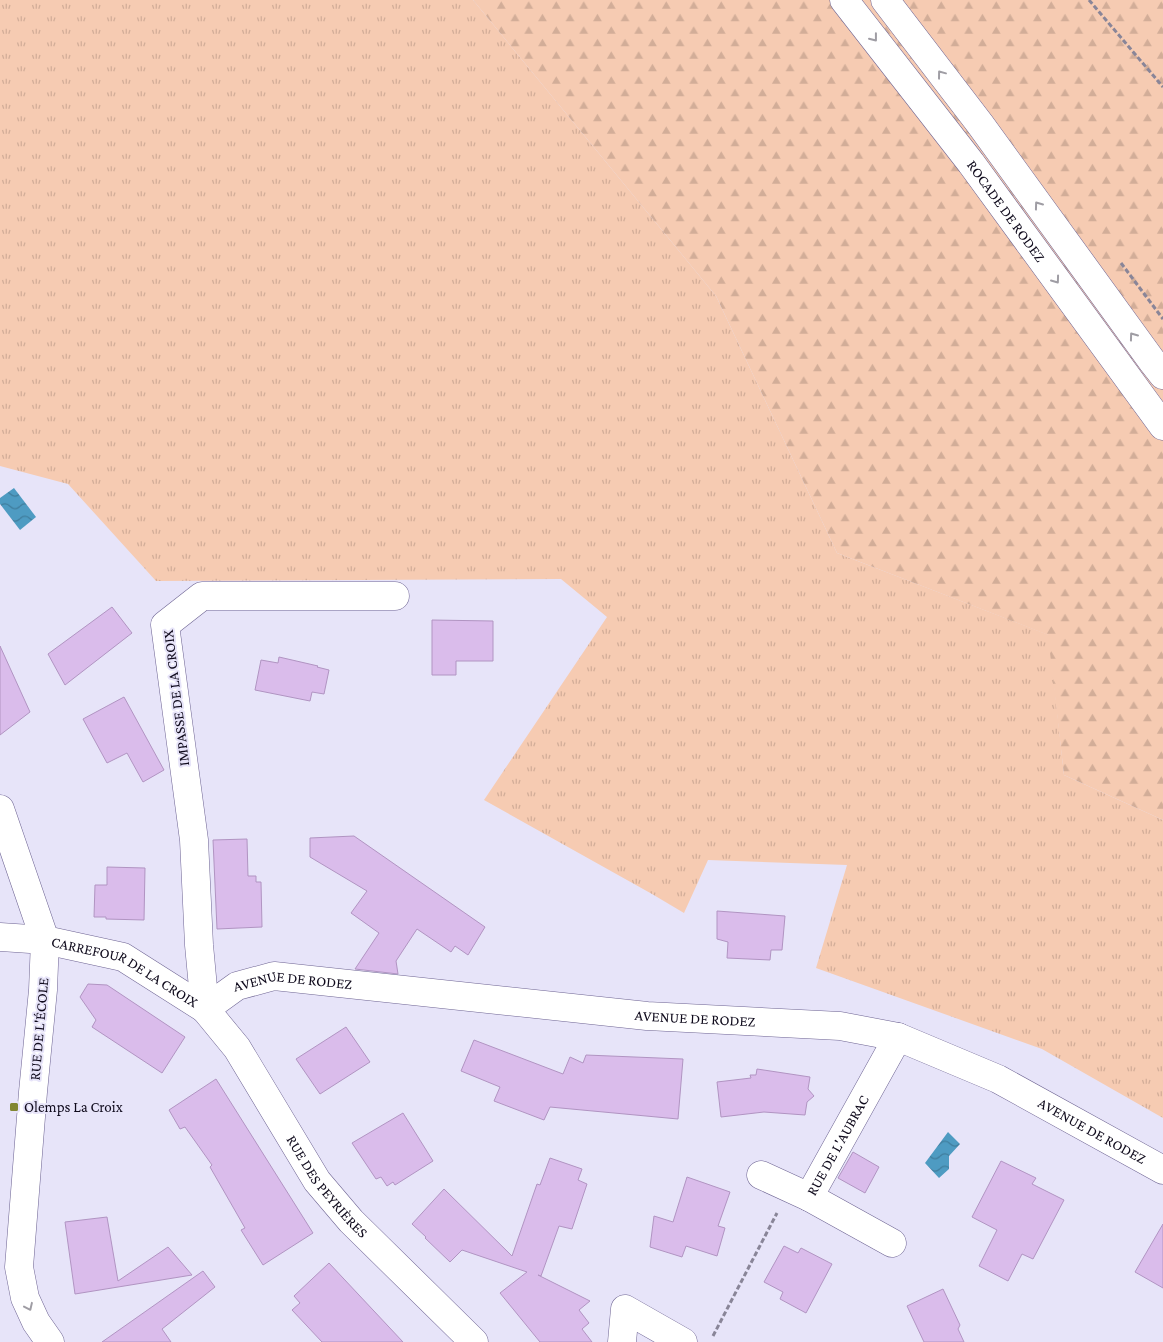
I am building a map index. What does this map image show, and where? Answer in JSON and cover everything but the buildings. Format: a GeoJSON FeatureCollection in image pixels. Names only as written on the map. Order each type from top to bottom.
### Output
{"type":"FeatureCollection","features":[{"type":"Feature","properties":{"kind":"main road","name":"ROCADE DE RODEZ"},"geometry":{"type":"LineString","coordinates":[[844,0],[971,164],[1163,426]]}},
{"type":"Feature","properties":{"kind":"main road","name":"ROCADE DE RODEZ"},"geometry":{"type":"LineString","coordinates":[[885,0],[980,124],[1163,375]]}},
{"type":"Feature","properties":{"kind":"main road","name":"IMPASSE DE LA CROIX"},"geometry":{"type":"LineString","coordinates":[[204,1008],[194,840],[165,625],[202,596],[395,596]]}},
{"type":"Feature","properties":{"kind":"main road","name":"CARREFOUR DE LA CROIX"},"geometry":{"type":"LineString","coordinates":[[0,809],[45,940]]}},
{"type":"Feature","properties":{"kind":"main road","name":"CARREFOUR DE LA CROIX"},"geometry":{"type":"LineString","coordinates":[[0,937],[45,940],[123,957],[204,1008]]}},
{"type":"Feature","properties":{"kind":"main road","name":"RUE DE L'ÉCOLE"},"geometry":{"type":"LineString","coordinates":[[45,940],[43,990],[32,1102],[10,1264],[36,1322],[50,1342]]}},
{"type":"Feature","properties":{"kind":"main road","name":"AVENUE DE RODEZ"},"geometry":{"type":"LineString","coordinates":[[204,1008],[237,986],[274,976],[647,1016],[840,1026],[898,1037],[998,1079],[1163,1170]]}},
{"type":"Feature","properties":{"kind":"main road","name":"RUE DES PEYRIÈRES"},"geometry":{"type":"LineString","coordinates":[[204,1008],[237,1048],[317,1181],[350,1221],[474,1342]]}},
{"type":"Feature","properties":{"kind":"main road","name":"RUE DE L'AUBRAC"},"geometry":{"type":"LineString","coordinates":[[892,1242],[809,1197],[898,1037]]}},
{"type":"Feature","properties":{"kind":"main road"},"geometry":{"type":"LineString","coordinates":[[760,1175],[809,1197]]}},
{"type":"Feature","properties":{"kind":"main road"},"geometry":{"type":"LineString","coordinates":[[622,1342],[626,1309],[684,1342]]}},
{"type":"Feature","properties":{"kind":"path"},"geometry":{"type":"LineString","coordinates":[[1089,0],[1163,88]]}},
{"type":"Feature","properties":{"kind":"path"},"geometry":{"type":"LineString","coordinates":[[710,1342],[781,1204],[809,1197]]}},
{"type":"Feature","properties":{"kind":"green space"},"geometry":{"type":"Polygon","coordinates":[[[0,0],[473,0],[716,296],[837,553],[1049,635],[1064,775],[1163,820],[1163,1118],[1042,1049],[816,968],[847,865],[708,860],[684,913],[484,800],[607,617],[561,579],[156,581],[68,484],[0,466],[0,0]]]}},
{"type":"Feature","properties":{"kind":"green space"},"geometry":{"type":"Polygon","coordinates":[[[473,0],[1163,0],[1163,820],[1064,775],[1048,635],[837,553],[716,296],[473,0]]]}},
{"type":"Feature","properties":{"kind":"water"},"geometry":{"type":"Polygon","coordinates":[[[14,488],[36,517],[20,530],[0,504],[0,498],[14,488]]]}},
{"type":"Feature","properties":{"kind":"water"},"geometry":{"type":"Polygon","coordinates":[[[948,1132],[960,1144],[949,1156],[949,1169],[939,1178],[925,1163],[948,1132]]]}},
{"type":"Feature","properties":{"kind":"place","name":"Olemps La Croix"},"geometry":{"type":"Point","coordinates":[14,1107]}}]}
